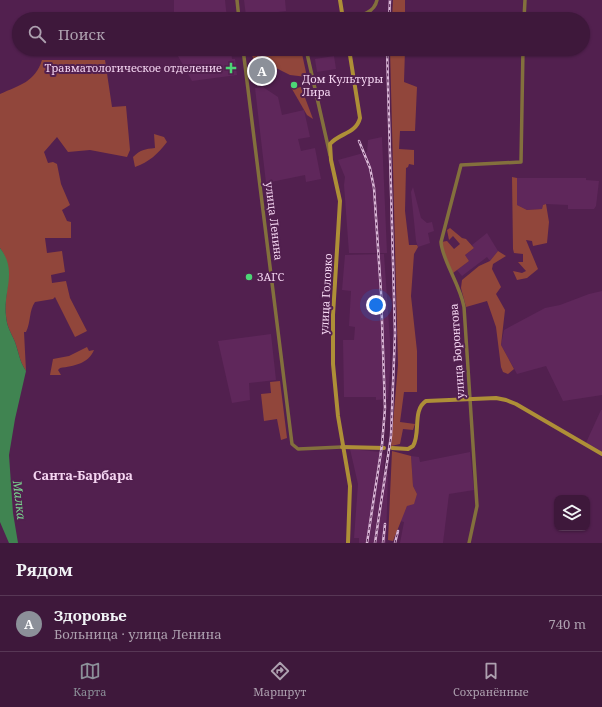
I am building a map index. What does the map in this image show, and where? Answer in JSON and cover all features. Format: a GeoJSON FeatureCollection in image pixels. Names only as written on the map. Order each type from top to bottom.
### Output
{"type":"FeatureCollection","features":[{"type":"Feature","properties":{"kind":"main road"},"geometry":{"type":"LineString","coordinates":[[340,0],[343,12]]}},
{"type":"Feature","properties":{"kind":"main road"},"geometry":{"type":"LineString","coordinates":[[331,160],[330,144],[335,139],[358,126],[360,118],[350,56]]}},
{"type":"Feature","properties":{"kind":"main road","name":"улица Головко"},"geometry":{"type":"LineString","coordinates":[[331,160],[340,201],[333,315],[335,390],[342,447],[351,495],[348,543]]}},
{"type":"Feature","properties":{"kind":"main road"},"geometry":{"type":"LineString","coordinates":[[392,448],[408,449],[413,446],[416,439],[420,408],[429,400],[506,400],[602,454]]}},
{"type":"Feature","properties":{"kind":"main road"},"geometry":{"type":"LineString","coordinates":[[342,447],[384,448]]}},
{"type":"Feature","properties":{"kind":"street"},"geometry":{"type":"LineString","coordinates":[[236,0],[238,12]]}},
{"type":"Feature","properties":{"kind":"street"},"geometry":{"type":"LineString","coordinates":[[370,12],[375,8],[377,0]]}},
{"type":"Feature","properties":{"kind":"street"},"geometry":{"type":"LineString","coordinates":[[524,12],[525,0]]}},
{"type":"Feature","properties":{"kind":"street","name":"улица Ленина"},"geometry":{"type":"LineString","coordinates":[[244,56],[292,444],[298,449],[342,447]]}},
{"type":"Feature","properties":{"kind":"street","name":"улица Головко"},"geometry":{"type":"LineString","coordinates":[[308,56],[331,160]]}},
{"type":"Feature","properties":{"kind":"street","name":"улица Боронтова"},"geometry":{"type":"LineString","coordinates":[[469,543],[476,506],[476,491],[463,304],[459,288],[441,244],[462,165],[521,162],[523,56]]}},
{"type":"Feature","properties":{"kind":"shaded area"},"geometry":{"type":"Polygon","coordinates":[[[174,0],[225,0],[226,12],[174,12],[174,0]]]}},
{"type":"Feature","properties":{"kind":"shaded area"},"geometry":{"type":"Polygon","coordinates":[[[244,0],[285,0],[286,11],[246,12],[244,0]]]}},
{"type":"Feature","properties":{"kind":"shaded area"},"geometry":{"type":"Polygon","coordinates":[[[393,0],[405,0],[405,12],[392,12],[393,0]]]}},
{"type":"Feature","properties":{"kind":"shaded area"},"geometry":{"type":"Polygon","coordinates":[[[178,56],[232,56],[232,59],[235,59],[237,75],[192,81],[178,56]]]}},
{"type":"Feature","properties":{"kind":"shaded area"},"geometry":{"type":"Polygon","coordinates":[[[252,56],[302,56],[307,77],[290,75],[270,65],[254,60],[252,56]]]}},
{"type":"Feature","properties":{"kind":"shaded area"},"geometry":{"type":"Polygon","coordinates":[[[334,56],[336,69],[317,72],[315,59],[334,56]]]}},
{"type":"Feature","properties":{"kind":"shaded area"},"geometry":{"type":"Polygon","coordinates":[[[390,56],[405,56],[404,82],[417,87],[415,131],[400,131],[399,149],[414,150],[414,165],[409,164],[406,168],[405,211],[409,245],[417,245],[418,247],[414,254],[411,296],[417,351],[417,392],[404,392],[400,422],[415,424],[413,430],[403,429],[400,444],[391,446],[398,365],[390,56]]]}},
{"type":"Feature","properties":{"kind":"shaded area"},"geometry":{"type":"Polygon","coordinates":[[[42,60],[105,60],[112,107],[126,106],[130,150],[127,157],[90,150],[68,152],[57,137],[44,152],[48,163],[53,162],[57,164],[61,184],[70,205],[62,210],[67,221],[71,222],[71,238],[45,238],[47,253],[62,251],[65,272],[51,275],[52,283],[66,281],[70,298],[87,331],[75,337],[55,297],[53,299],[35,302],[28,328],[26,332],[24,332],[26,371],[8,327],[6,316],[8,273],[5,257],[0,248],[0,94],[26,82],[31,78],[42,60]]]}},
{"type":"Feature","properties":{"kind":"shaded area"},"geometry":{"type":"Polygon","coordinates":[[[263,87],[278,97],[282,115],[304,110],[310,137],[298,139],[301,151],[315,148],[321,179],[306,182],[305,175],[266,183],[255,88],[263,87]]]}},
{"type":"Feature","properties":{"kind":"shaded area"},"geometry":{"type":"Polygon","coordinates":[[[301,87],[313,119],[307,115],[292,89],[301,87]]]}},
{"type":"Feature","properties":{"kind":"shaded area"},"geometry":{"type":"Polygon","coordinates":[[[154,134],[164,137],[167,142],[153,157],[145,163],[135,167],[133,157],[143,150],[155,148],[154,134]]]}},
{"type":"Feature","properties":{"kind":"shaded area"},"geometry":{"type":"Polygon","coordinates":[[[382,137],[387,253],[349,253],[344,185],[345,177],[338,160],[367,152],[368,140],[382,137]]]}},
{"type":"Feature","properties":{"kind":"shaded area"},"geometry":{"type":"Polygon","coordinates":[[[512,177],[517,178],[517,205],[527,210],[542,209],[543,205],[546,204],[549,222],[547,243],[533,246],[532,241],[526,240],[538,269],[527,278],[517,280],[513,271],[522,273],[526,271],[518,262],[523,262],[523,254],[514,253],[513,249],[512,177]]]}},
{"type":"Feature","properties":{"kind":"shaded area"},"geometry":{"type":"Polygon","coordinates":[[[517,178],[586,178],[586,180],[599,181],[596,206],[594,209],[568,209],[568,205],[546,204],[543,205],[542,209],[527,210],[517,205],[517,178]]]}},
{"type":"Feature","properties":{"kind":"shaded area"},"geometry":{"type":"Polygon","coordinates":[[[413,187],[421,218],[427,223],[432,222],[434,231],[428,233],[430,243],[418,247],[416,241],[411,192],[413,187]]]}},
{"type":"Feature","properties":{"kind":"shaded area"},"geometry":{"type":"Polygon","coordinates":[[[450,228],[462,238],[466,239],[474,248],[465,255],[469,261],[453,273],[442,250],[441,242],[447,241],[454,249],[460,244],[453,236],[449,240],[447,230],[450,228]]]}},
{"type":"Feature","properties":{"kind":"shaded area"},"geometry":{"type":"Polygon","coordinates":[[[487,233],[498,251],[490,261],[487,257],[462,276],[457,270],[469,261],[465,255],[474,248],[472,245],[487,233]]]}},
{"type":"Feature","properties":{"kind":"shaded area"},"geometry":{"type":"Polygon","coordinates":[[[0,248],[5,256],[9,273],[6,298],[8,327],[15,342],[20,360],[26,371],[15,419],[9,455],[13,513],[18,543],[9,543],[0,522],[0,248]]]}},
{"type":"Feature","properties":{"kind":"shaded area"},"geometry":{"type":"Polygon","coordinates":[[[498,251],[506,256],[493,264],[492,269],[501,287],[496,294],[505,310],[501,345],[514,369],[508,374],[503,372],[501,367],[496,327],[487,301],[466,307],[461,288],[462,280],[479,266],[490,261],[498,251]]]}},
{"type":"Feature","properties":{"kind":"shaded area"},"geometry":{"type":"Polygon","coordinates":[[[384,254],[390,340],[388,399],[376,400],[376,397],[344,397],[343,340],[354,340],[355,327],[349,326],[351,291],[342,290],[345,255],[384,254]]]}},
{"type":"Feature","properties":{"kind":"shaded area"},"geometry":{"type":"Polygon","coordinates":[[[602,291],[602,395],[563,401],[546,366],[517,374],[501,345],[504,330],[545,308],[560,305],[589,294],[602,291]]]}},
{"type":"Feature","properties":{"kind":"shaded area"},"geometry":{"type":"Polygon","coordinates":[[[271,334],[276,380],[249,383],[250,400],[232,403],[218,341],[271,334]]]}},
{"type":"Feature","properties":{"kind":"shaded area"},"geometry":{"type":"Polygon","coordinates":[[[87,347],[89,351],[94,350],[88,358],[80,364],[60,368],[58,370],[61,375],[50,375],[53,359],[69,356],[87,347]]]}},
{"type":"Feature","properties":{"kind":"shaded area"},"geometry":{"type":"Polygon","coordinates":[[[280,381],[287,438],[281,440],[277,419],[264,421],[261,394],[271,393],[270,382],[280,381]]]}},
{"type":"Feature","properties":{"kind":"shaded area"},"geometry":{"type":"Polygon","coordinates":[[[602,410],[602,454],[585,445],[602,410]]]}},
{"type":"Feature","properties":{"kind":"shaded area"},"geometry":{"type":"Polygon","coordinates":[[[350,449],[381,452],[385,454],[383,473],[388,474],[386,543],[359,543],[359,538],[354,538],[358,484],[350,449]]]}},
{"type":"Feature","properties":{"kind":"shaded area"},"geometry":{"type":"Polygon","coordinates":[[[392,451],[411,456],[413,486],[417,494],[414,504],[407,506],[393,541],[388,540],[392,451]]]}},
{"type":"Feature","properties":{"kind":"shaded area"},"geometry":{"type":"Polygon","coordinates":[[[470,452],[474,490],[449,494],[443,543],[400,543],[404,522],[400,521],[407,506],[417,494],[413,486],[411,456],[419,457],[420,462],[470,452]]]}},
{"type":"Feature","properties":{"kind":"railway"},"geometry":{"type":"LineString","coordinates":[[389,12],[390,0]]}},
{"type":"Feature","properties":{"kind":"railway"},"geometry":{"type":"LineString","coordinates":[[375,543],[391,436],[395,333],[387,56]]}},
{"type":"Feature","properties":{"kind":"railway"},"geometry":{"type":"LineString","coordinates":[[359,141],[370,168],[374,188],[381,292],[385,408],[382,445],[367,543]]}},
{"type":"Feature","properties":{"kind":"railway"},"geometry":{"type":"LineString","coordinates":[[383,543],[385,524]]}},
{"type":"Feature","properties":{"kind":"railway"},"geometry":{"type":"LineString","coordinates":[[395,543],[398,531]]}},
{"type":"Feature","properties":{"kind":"place","name":"Травматологическое отделение"},"geometry":{"type":"Point","coordinates":[231,68]}},
{"type":"Feature","properties":{"kind":"place","name":"Здоровье"},"geometry":{"type":"Point","coordinates":[262,71]}},
{"type":"Feature","properties":{"kind":"place","name":"Дом Культуры Лира"},"geometry":{"type":"Point","coordinates":[294,85]}},
{"type":"Feature","properties":{"kind":"place","name":"ЗАГС"},"geometry":{"type":"Point","coordinates":[249,277]}},
{"type":"Feature","properties":{"kind":"district","name":"Санта-Барбара"},"geometry":{"type":"Point","coordinates":[83,475]}},
{"type":"Feature","properties":{"kind":"water label","name":"Малка"},"geometry":{"type":"Point","coordinates":[19,500]}}]}
